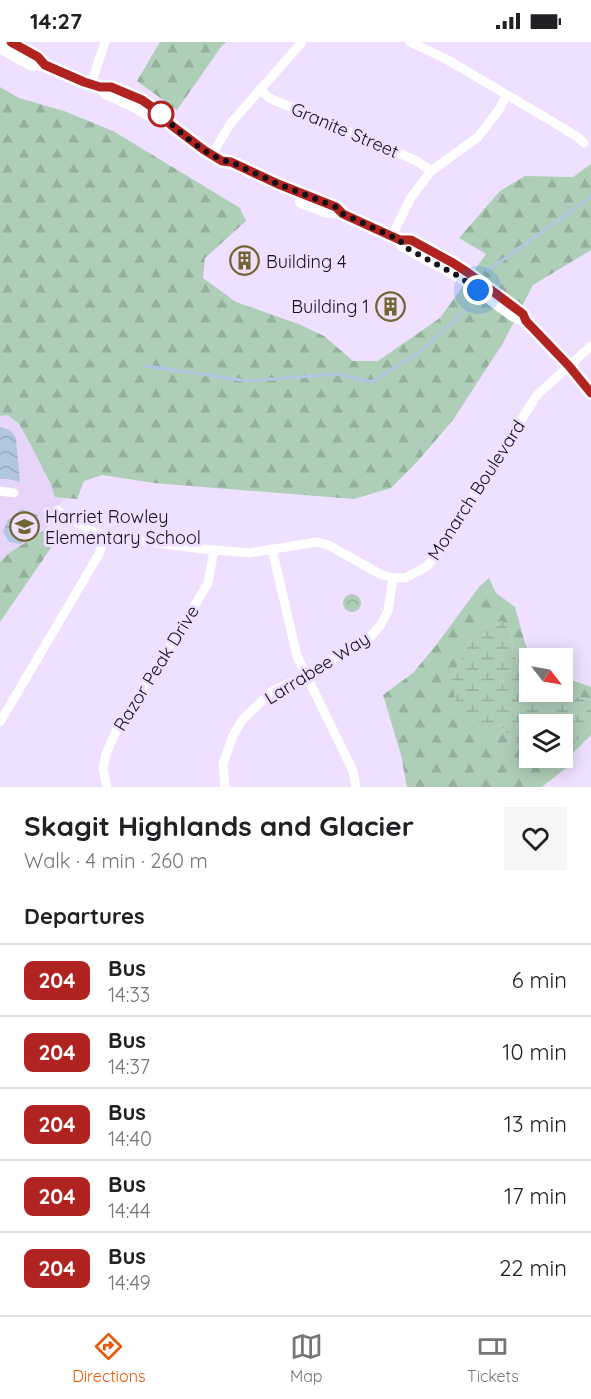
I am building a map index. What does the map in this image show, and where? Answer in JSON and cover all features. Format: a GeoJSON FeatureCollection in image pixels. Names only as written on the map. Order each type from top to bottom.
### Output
{"type":"FeatureCollection","features":[{"type":"Feature","properties":{"kind":"street"},"geometry":{"type":"LineString","coordinates":[[11,42],[38,57],[45,65]]}},
{"type":"Feature","properties":{"kind":"street"},"geometry":{"type":"LineString","coordinates":[[96,86],[105,42]]}},
{"type":"Feature","properties":{"kind":"street"},"geometry":{"type":"LineString","coordinates":[[217,158],[231,123],[302,42]]}},
{"type":"Feature","properties":{"kind":"street"},"geometry":{"type":"LineString","coordinates":[[410,42],[446,58],[560,126],[584,143]]}},
{"type":"Feature","properties":{"kind":"street"},"geometry":{"type":"LineString","coordinates":[[0,47],[32,65],[45,65],[96,86],[158,121],[171,125],[217,158],[336,207],[343,214],[396,238],[403,246],[460,277],[514,316],[526,321],[591,393]]}},
{"type":"Feature","properties":{"kind":"street","name":"Granite Street"},"geometry":{"type":"LineString","coordinates":[[260,90],[269,98],[415,160],[431,171]]}},
{"type":"Feature","properties":{"kind":"street"},"geometry":{"type":"LineString","coordinates":[[396,238],[410,199],[431,171],[478,137],[507,95]]}},
{"type":"Feature","properties":{"kind":"street","name":"Monarch Boulevard"},"geometry":{"type":"LineString","coordinates":[[393,578],[405,578],[426,567],[434,558],[537,395],[591,346]]}},
{"type":"Feature","properties":{"kind":"street"},"geometry":{"type":"LineString","coordinates":[[0,491],[14,493]]}},
{"type":"Feature","properties":{"kind":"street"},"geometry":{"type":"LineString","coordinates":[[57,510],[93,532],[105,536],[214,550],[249,553],[317,542],[328,545],[381,574],[393,578]]}},
{"type":"Feature","properties":{"kind":"street"},"geometry":{"type":"LineString","coordinates":[[0,722],[99,554],[105,536]]}},
{"type":"Feature","properties":{"kind":"street"},"geometry":{"type":"LineString","coordinates":[[272,549],[297,656],[353,771],[356,787]]}},
{"type":"Feature","properties":{"kind":"street","name":"Razor Peak Drive"},"geometry":{"type":"LineString","coordinates":[[106,787],[103,769],[106,754],[116,731],[208,583],[214,550]]}},
{"type":"Feature","properties":{"kind":"street","name":"Larrabee Way"},"geometry":{"type":"LineString","coordinates":[[225,787],[223,764],[232,738],[242,720],[271,692],[306,675],[370,637],[380,626],[388,611],[393,578]]}},
{"type":"Feature","properties":{"kind":"shaded area","name":"Harriet Rowley Elementary School"},"geometry":{"type":"Polygon","coordinates":[[[0,391],[95,448],[0,603],[0,391]]]}},
{"type":"Feature","properties":{"kind":"green space"},"geometry":{"type":"Polygon","coordinates":[[[160,42],[226,42],[177,110],[137,81],[160,42]]]}},
{"type":"Feature","properties":{"kind":"green space"},"geometry":{"type":"Polygon","coordinates":[[[0,87],[19,98],[64,111],[113,131],[240,208],[246,221],[205,258],[203,278],[236,302],[301,325],[324,336],[353,361],[378,361],[440,318],[486,254],[459,238],[500,191],[525,176],[573,177],[591,164],[591,250],[533,285],[503,343],[453,420],[391,488],[354,499],[154,483],[102,475],[84,481],[77,499],[55,497],[50,482],[19,424],[8,415],[0,416],[0,87]]]}},
{"type":"Feature","properties":{"kind":"green space"},"geometry":{"type":"Polygon","coordinates":[[[43,531],[55,542],[0,622],[0,562],[8,554],[43,531]]]}},
{"type":"Feature","properties":{"kind":"green space"},"geometry":{"type":"Polygon","coordinates":[[[489,578],[496,593],[515,607],[527,648],[519,648],[519,664],[513,651],[511,631],[502,621],[481,628],[468,644],[451,680],[485,730],[500,725],[513,741],[519,744],[519,768],[566,768],[542,787],[407,787],[401,755],[383,695],[413,673],[479,587],[489,578]]]}},
{"type":"Feature","properties":{"kind":"green space"},"geometry":{"type":"Polygon","coordinates":[[[352,594],[358,597],[361,603],[358,609],[352,612],[346,609],[343,603],[346,597],[352,594]]]}},
{"type":"Feature","properties":{"kind":"green space"},"geometry":{"type":"Polygon","coordinates":[[[502,621],[511,631],[513,651],[519,666],[519,702],[573,702],[573,696],[591,700],[591,726],[573,745],[573,714],[519,714],[519,744],[513,741],[500,725],[485,730],[469,726],[455,699],[451,680],[468,644],[481,628],[502,621]]]}},
{"type":"Feature","properties":{"kind":"green space"},"geometry":{"type":"Polygon","coordinates":[[[573,681],[591,687],[591,700],[573,696],[573,681]]]}},
{"type":"Feature","properties":{"kind":"green space"},"geometry":{"type":"Polygon","coordinates":[[[591,726],[591,735],[573,753],[573,745],[591,726]]]}},
{"type":"Feature","properties":{"kind":"water"},"geometry":{"type":"Polygon","coordinates":[[[0,427],[10,430],[16,438],[20,482],[0,479],[0,427]]]}},
{"type":"Feature","properties":{"kind":"water"},"geometry":{"type":"Polygon","coordinates":[[[21,509],[38,515],[29,534],[21,544],[9,542],[3,531],[8,520],[21,509]]]}},
{"type":"Feature","properties":{"kind":"waterway"},"geometry":{"type":"LineString","coordinates":[[487,271],[591,197]]}},
{"type":"Feature","properties":{"kind":"waterway"},"geometry":{"type":"LineString","coordinates":[[146,366],[247,381],[337,374],[372,382],[421,351],[467,309]]}},
{"type":"Feature","properties":{"kind":"bus line","name":"204"},"geometry":{"type":"LineString","coordinates":[[11,42],[38,57],[45,65],[84,82],[100,87],[111,87],[142,100],[159,112],[171,125],[222,161],[231,162],[336,207],[343,214],[400,240],[411,240],[453,263],[523,314],[526,321],[591,393]]}},
{"type":"Feature","properties":{"kind":"place","name":"Building 4"},"geometry":{"type":"Point","coordinates":[245,261]}},
{"type":"Feature","properties":{"kind":"place","name":"Building 1"},"geometry":{"type":"Point","coordinates":[390,306]}},
{"type":"Feature","properties":{"kind":"place","name":"Harriet Rowley Elementary School"},"geometry":{"type":"Point","coordinates":[24,526]}},
{"type":"Feature","properties":{"kind":"route"},"geometry":{"type":"LineString","coordinates":[[161,114],[159,112],[171,125],[222,161],[231,162],[336,207],[343,214],[400,240],[403,246],[460,277],[478,290]]}}]}
